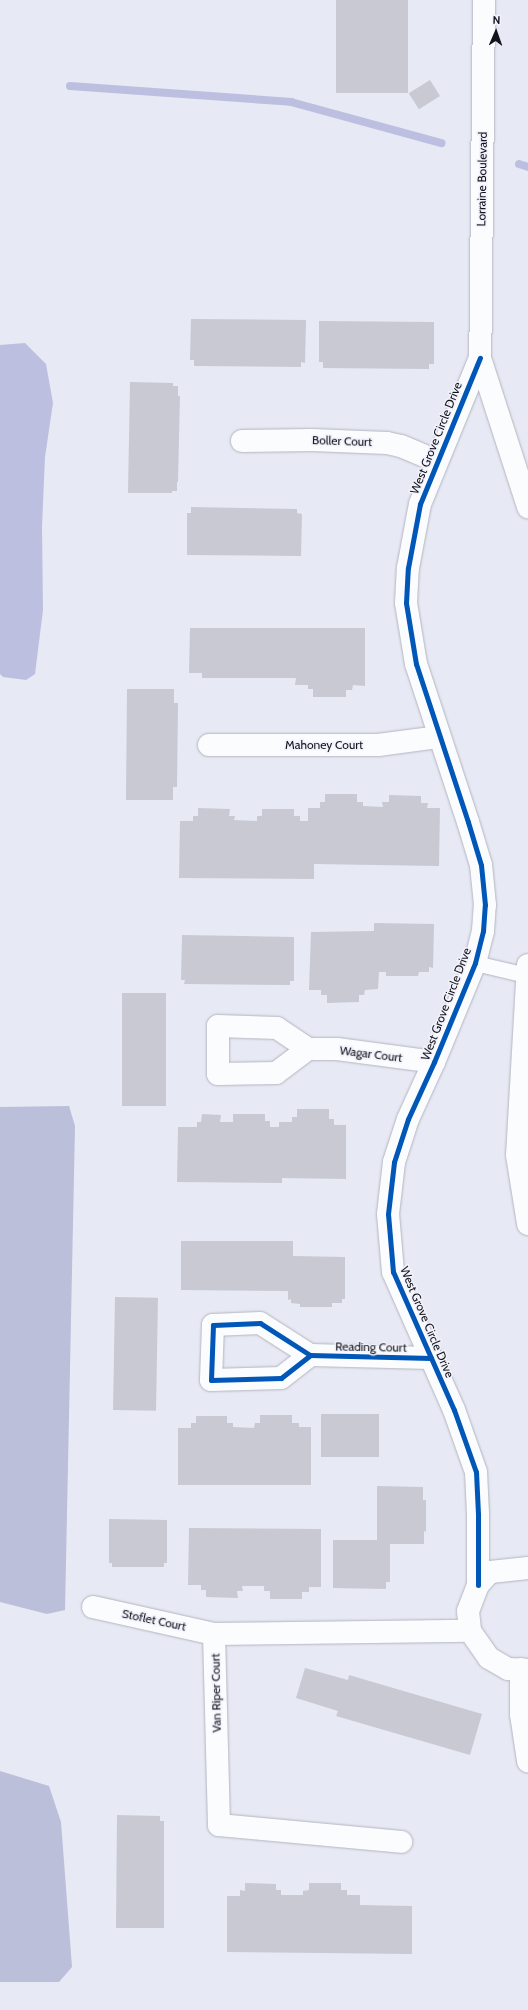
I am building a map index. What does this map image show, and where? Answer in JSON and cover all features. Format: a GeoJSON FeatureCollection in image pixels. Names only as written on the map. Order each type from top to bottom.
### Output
{"type":"FeatureCollection","features":[{"type":"Feature","properties":{"kind":"street","name":"Lorraine Boulevard"},"geometry":{"type":"LineString","coordinates":[[480,358],[484,0]]}},
{"type":"Feature","properties":{"kind":"street"},"geometry":{"type":"LineString","coordinates":[[480,358],[518,449],[528,507]]}},
{"type":"Feature","properties":{"kind":"street","name":"West Grove Circle Drive"},"geometry":{"type":"LineString","coordinates":[[478,1585],[478,1514],[476,1472],[454,1410],[393,1272],[388,1214],[394,1162],[408,1119],[434,1062],[475,963],[483,931],[484,905],[481,865],[416,664],[406,603],[408,568],[420,504],[480,358]]}},
{"type":"Feature","properties":{"kind":"street","name":"Boller Court"},"geometry":{"type":"LineString","coordinates":[[242,441],[312,440],[388,443],[401,446],[438,461]]}},
{"type":"Feature","properties":{"kind":"street","name":"Mahoney Court"},"geometry":{"type":"LineString","coordinates":[[209,745],[378,745],[439,737]]}},
{"type":"Feature","properties":{"kind":"street"},"geometry":{"type":"LineString","coordinates":[[527,970],[526,1022],[517,1155],[528,1224]]}},
{"type":"Feature","properties":{"kind":"street","name":"Wagar Court"},"geometry":{"type":"LineString","coordinates":[[308,1049],[337,1049],[434,1062]]}},
{"type":"Feature","properties":{"kind":"street","name":"Reading Court"},"geometry":{"type":"LineString","coordinates":[[310,1355],[431,1358]]}},
{"type":"Feature","properties":{"kind":"street"},"geometry":{"type":"LineString","coordinates":[[528,1568],[490,1572],[478,1585],[468,1611],[470,1631],[489,1658],[508,1669],[525,1670],[521,1714],[528,1761]]}},
{"type":"Feature","properties":{"kind":"street","name":"Stoflet Court"},"geometry":{"type":"LineString","coordinates":[[93,1607],[214,1634]]}},
{"type":"Feature","properties":{"kind":"street"},"geometry":{"type":"LineString","coordinates":[[214,1634],[470,1631]]}},
{"type":"Feature","properties":{"kind":"street","name":"Van Riper Court"},"geometry":{"type":"LineString","coordinates":[[214,1634],[219,1825],[401,1842]]}},
{"type":"Feature","properties":{"kind":"lane"},"geometry":{"type":"LineString","coordinates":[[475,963],[527,970]]}},
{"type":"Feature","properties":{"kind":"shaded area"},"geometry":{"type":"Polygon","coordinates":[[[25,343],[46,364],[53,403],[45,457],[42,527],[43,610],[35,674],[26,680],[3,677],[0,674],[0,345],[25,343]]]}},
{"type":"Feature","properties":{"kind":"shaded area"},"geometry":{"type":"Polygon","coordinates":[[[69,1106],[75,1126],[65,1610],[47,1614],[0,1602],[0,1107],[69,1106]]]}},
{"type":"Feature","properties":{"kind":"shaded area"},"geometry":{"type":"Polygon","coordinates":[[[0,1771],[49,1786],[61,1822],[72,1967],[59,1982],[0,1982],[0,1771]]]}},
{"type":"Feature","properties":{"kind":"building"},"geometry":{"type":"Polygon","coordinates":[[[336,0],[408,0],[408,93],[336,93],[336,0]]]}},
{"type":"Feature","properties":{"kind":"building"},"geometry":{"type":"Polygon","coordinates":[[[430,80],[440,96],[419,109],[409,93],[430,80]]]}},
{"type":"Feature","properties":{"kind":"building"},"geometry":{"type":"Polygon","coordinates":[[[191,319],[306,320],[305,363],[301,362],[301,367],[194,366],[194,360],[190,360],[191,319]]]}},
{"type":"Feature","properties":{"kind":"building"},"geometry":{"type":"Polygon","coordinates":[[[319,321],[434,322],[434,364],[429,364],[429,369],[323,368],[323,362],[319,362],[319,321]]]}},
{"type":"Feature","properties":{"kind":"building"},"geometry":{"type":"Polygon","coordinates":[[[130,382],[173,383],[173,386],[178,386],[178,396],[180,396],[177,491],[172,491],[172,493],[128,493],[130,382]]]}},
{"type":"Feature","properties":{"kind":"building"},"geometry":{"type":"Polygon","coordinates":[[[191,507],[297,509],[297,513],[302,514],[301,556],[187,555],[187,513],[191,513],[191,507]]]}},
{"type":"Feature","properties":{"kind":"building"},"geometry":{"type":"Polygon","coordinates":[[[190,628],[365,628],[365,686],[353,685],[352,690],[346,690],[346,697],[313,697],[313,689],[308,689],[308,685],[295,685],[296,678],[202,678],[202,673],[189,673],[190,628]]]}},
{"type":"Feature","properties":{"kind":"building"},"geometry":{"type":"Polygon","coordinates":[[[127,689],[174,689],[174,703],[178,703],[177,787],[173,787],[173,800],[126,800],[127,689]]]}},
{"type":"Feature","properties":{"kind":"building"},"geometry":{"type":"Polygon","coordinates":[[[325,794],[357,794],[357,802],[363,802],[363,806],[383,807],[382,802],[389,802],[389,795],[421,796],[421,803],[428,803],[427,808],[440,808],[439,866],[314,864],[314,879],[179,878],[180,821],[193,821],[193,816],[198,816],[198,808],[230,809],[229,816],[235,816],[234,820],[257,821],[257,816],[262,816],[262,809],[294,809],[294,816],[300,816],[300,821],[308,821],[308,808],[320,808],[320,802],[325,802],[325,794]]]}},
{"type":"Feature","properties":{"kind":"building"},"geometry":{"type":"Polygon","coordinates":[[[374,923],[434,924],[433,968],[429,967],[429,972],[419,972],[418,976],[386,976],[386,972],[379,972],[378,989],[365,990],[364,995],[359,995],[359,1002],[327,1003],[327,995],[321,995],[321,990],[309,990],[311,932],[374,931],[374,923]]]}},
{"type":"Feature","properties":{"kind":"building"},"geometry":{"type":"Polygon","coordinates":[[[182,935],[294,937],[294,981],[290,981],[290,985],[184,984],[185,980],[181,980],[182,935]]]}},
{"type":"Feature","properties":{"kind":"building"},"geometry":{"type":"Polygon","coordinates":[[[122,993],[166,993],[166,1106],[122,1106],[122,993]]]}},
{"type":"Feature","properties":{"kind":"building"},"geometry":{"type":"Polygon","coordinates":[[[297,1109],[329,1109],[329,1119],[334,1119],[334,1125],[346,1125],[346,1179],[282,1178],[282,1183],[177,1182],[178,1127],[197,1127],[197,1122],[201,1122],[202,1114],[221,1115],[220,1122],[233,1122],[233,1114],[265,1114],[265,1121],[270,1121],[270,1127],[279,1127],[279,1122],[292,1122],[292,1117],[297,1117],[297,1109]]]}},
{"type":"Feature","properties":{"kind":"building"},"geometry":{"type":"Polygon","coordinates":[[[181,1241],[293,1241],[293,1256],[345,1257],[345,1299],[342,1299],[342,1303],[332,1303],[332,1307],[300,1307],[300,1304],[291,1303],[291,1299],[288,1300],[288,1291],[181,1290],[181,1241]]]}},
{"type":"Feature","properties":{"kind":"building"},"geometry":{"type":"Polygon","coordinates":[[[115,1297],[158,1298],[156,1411],[113,1410],[115,1297]]]}},
{"type":"Feature","properties":{"kind":"building"},"geometry":{"type":"Polygon","coordinates":[[[321,1414],[379,1414],[379,1457],[321,1457],[321,1414]]]}},
{"type":"Feature","properties":{"kind":"building"},"geometry":{"type":"Polygon","coordinates":[[[260,1415],[292,1415],[292,1423],[299,1423],[299,1427],[311,1427],[311,1485],[178,1485],[178,1428],[191,1428],[191,1423],[196,1423],[196,1416],[227,1416],[227,1423],[233,1423],[233,1427],[254,1428],[255,1423],[260,1423],[260,1415]]]}},
{"type":"Feature","properties":{"kind":"building"},"geometry":{"type":"Polygon","coordinates":[[[377,1486],[423,1487],[423,1500],[426,1500],[426,1532],[424,1531],[424,1544],[390,1544],[390,1582],[386,1582],[386,1589],[333,1588],[333,1540],[377,1540],[377,1486]]]}},
{"type":"Feature","properties":{"kind":"building"},"geometry":{"type":"Polygon","coordinates":[[[109,1519],[167,1520],[167,1563],[164,1563],[164,1567],[112,1567],[112,1563],[109,1563],[109,1519]]]}},
{"type":"Feature","properties":{"kind":"building"},"geometry":{"type":"Polygon","coordinates":[[[189,1528],[321,1529],[321,1587],[309,1587],[309,1592],[302,1592],[302,1599],[270,1599],[270,1591],[264,1591],[264,1586],[242,1586],[243,1591],[237,1591],[238,1598],[206,1597],[206,1590],[201,1590],[201,1585],[188,1585],[189,1528]]]}},
{"type":"Feature","properties":{"kind":"building"},"geometry":{"type":"Polygon","coordinates":[[[305,1668],[348,1680],[349,1675],[482,1714],[470,1755],[336,1716],[338,1711],[296,1698],[305,1668]]]}},
{"type":"Feature","properties":{"kind":"building"},"geometry":{"type":"Polygon","coordinates":[[[117,1815],[160,1816],[160,1821],[164,1821],[164,1928],[116,1928],[117,1815]]]}},
{"type":"Feature","properties":{"kind":"building"},"geometry":{"type":"Polygon","coordinates":[[[245,1883],[276,1884],[276,1890],[281,1890],[281,1895],[303,1895],[303,1891],[309,1890],[309,1883],[341,1883],[341,1890],[347,1890],[347,1895],[360,1895],[360,1905],[412,1906],[412,1954],[227,1952],[227,1896],[240,1896],[240,1890],[245,1891],[245,1883]]]}},
{"type":"Feature","properties":{"kind":"waterway"},"geometry":{"type":"LineString","coordinates":[[70,86],[291,102],[441,143]]}},
{"type":"Feature","properties":{"kind":"waterway"},"geometry":{"type":"LineString","coordinates":[[519,164],[528,167]]}},
{"type":"Feature","properties":{"kind":"cycle path"},"geometry":{"type":"LineString","coordinates":[[478,1585],[478,1514],[476,1472],[454,1410],[393,1272],[388,1214],[394,1162],[408,1119],[434,1062],[475,963],[483,931],[485,905],[481,865],[416,664],[406,603],[408,568],[420,504],[480,358]]}},
{"type":"Feature","properties":{"kind":"cycle path"},"geometry":{"type":"LineString","coordinates":[[310,1355],[260,1323],[213,1325],[211,1380],[281,1378],[310,1355],[431,1358]]}}]}
